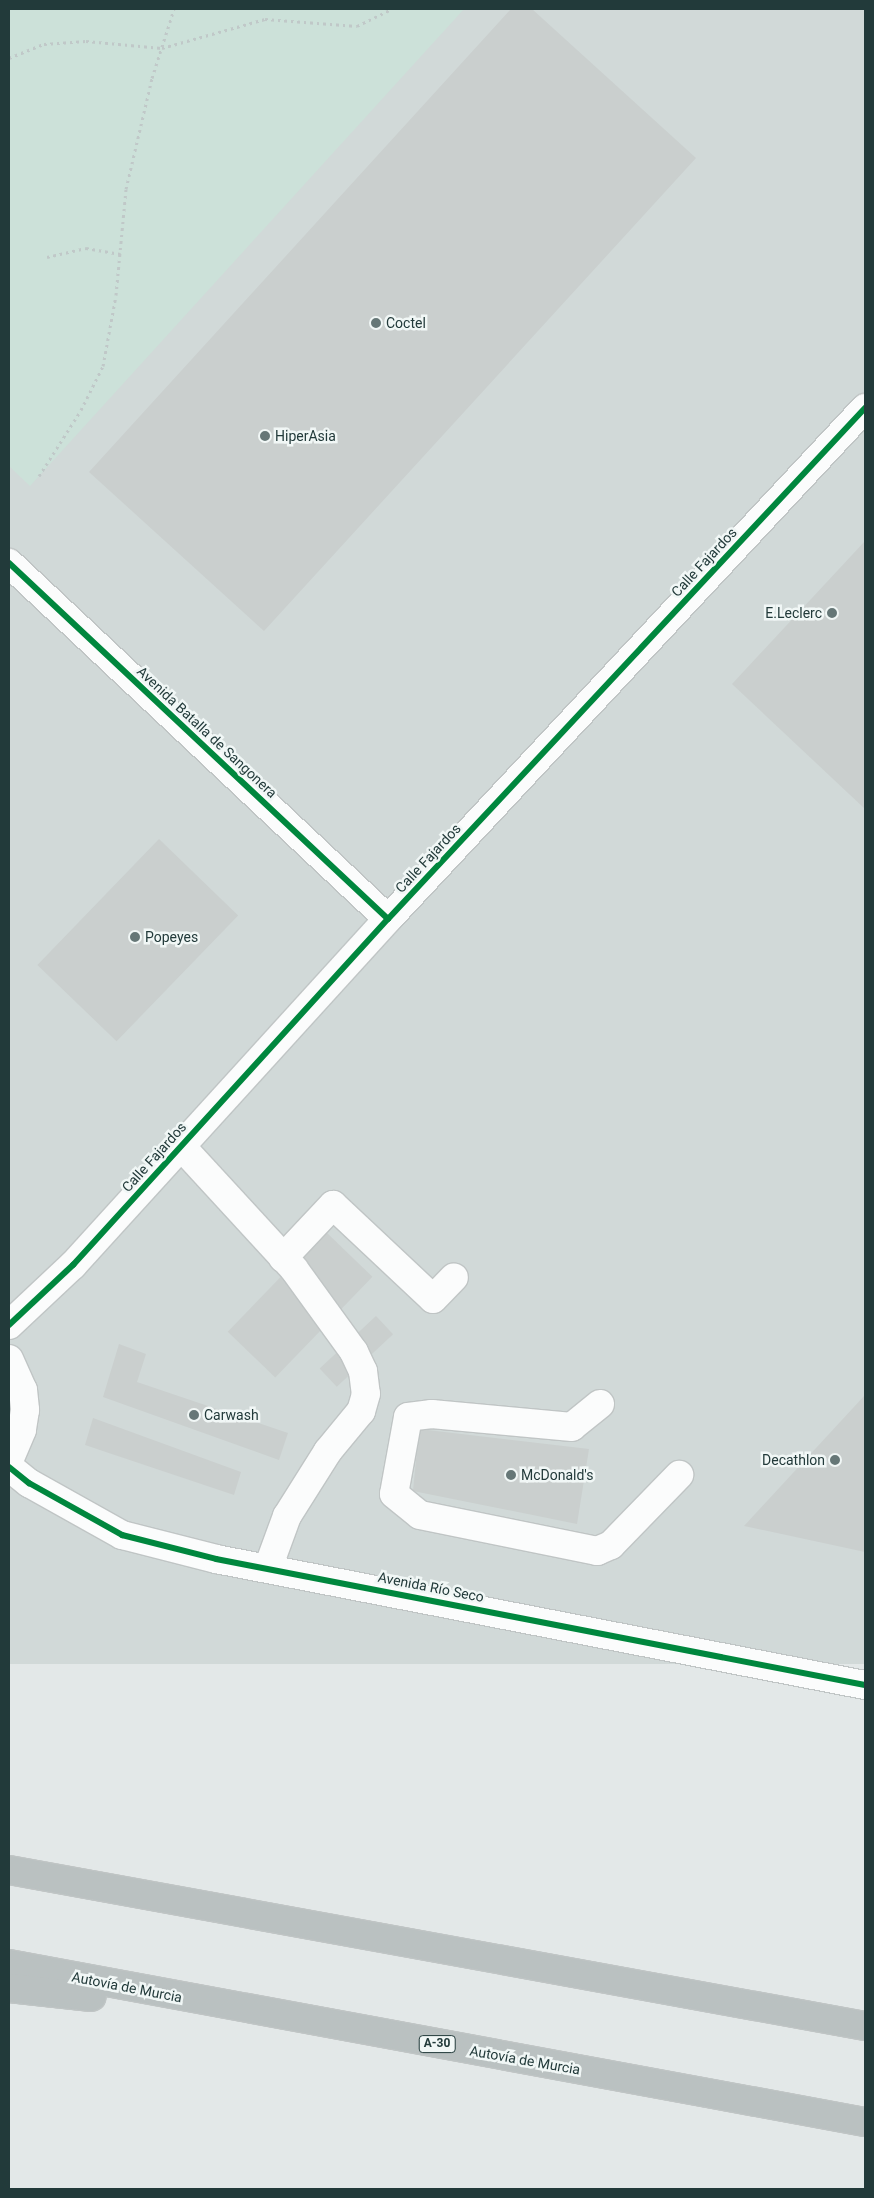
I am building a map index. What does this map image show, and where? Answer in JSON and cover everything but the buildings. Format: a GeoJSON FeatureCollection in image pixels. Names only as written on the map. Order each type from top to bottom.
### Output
{"type":"FeatureCollection","features":[{"type":"Feature","properties":{"kind":"highway"},"geometry":{"type":"LineString","coordinates":[[9,1866],[80,1883]]}},
{"type":"Feature","properties":{"kind":"highway"},"geometry":{"type":"LineString","coordinates":[[9,1870],[865,2026]]}},
{"type":"Feature","properties":{"kind":"highway","name":"Autovía de Murcia"},"geometry":{"type":"LineString","coordinates":[[9,1964],[312,2022],[865,2122]]}},
{"type":"Feature","properties":{"kind":"highway"},"geometry":{"type":"LineString","coordinates":[[9,1988],[312,2022]]}},
{"type":"Feature","properties":{"kind":"street","name":"Calle Fajardos"},"geometry":{"type":"LineString","coordinates":[[9,1326],[73,1265],[388,919],[865,408]]}},
{"type":"Feature","properties":{"kind":"street","name":"Avenida Batalla de Sangonera"},"geometry":{"type":"LineString","coordinates":[[9,563],[388,919]]}},
{"type":"Feature","properties":{"kind":"street"},"geometry":{"type":"LineString","coordinates":[[181,1146],[283,1258],[354,1352],[363,1371],[366,1394],[361,1411],[328,1451],[287,1516],[268,1568]]}},
{"type":"Feature","properties":{"kind":"street"},"geometry":{"type":"LineString","coordinates":[[283,1258],[333,1205],[433,1299],[454,1277]]}},
{"type":"Feature","properties":{"kind":"street"},"geometry":{"type":"LineString","coordinates":[[9,1359],[23,1390],[25,1410],[22,1430],[9,1461]]}},
{"type":"Feature","properties":{"kind":"street"},"geometry":{"type":"LineString","coordinates":[[600,1404],[572,1428],[432,1414],[408,1417],[394,1494],[420,1515],[597,1551],[611,1545],[679,1476]]}},
{"type":"Feature","properties":{"kind":"street","name":"Avenida Río Seco"},"geometry":{"type":"LineString","coordinates":[[9,1467],[29,1483],[122,1535],[216,1559],[865,1685]]}},
{"type":"Feature","properties":{"kind":"path"},"geometry":{"type":"LineString","coordinates":[[39,476],[81,410],[104,366],[120,254],[126,189],[162,48],[174,9]]}},
{"type":"Feature","properties":{"kind":"path"},"geometry":{"type":"LineString","coordinates":[[9,58],[44,44],[78,41],[162,48],[265,19],[357,26],[392,9]]}},
{"type":"Feature","properties":{"kind":"path"},"geometry":{"type":"LineString","coordinates":[[47,257],[86,248],[120,254]]}},
{"type":"Feature","properties":{"kind":"shaded area"},"geometry":{"type":"Polygon","coordinates":[[[9,9],[865,9],[865,1664],[9,1664],[9,9]]]}},
{"type":"Feature","properties":{"kind":"green space"},"geometry":{"type":"Polygon","coordinates":[[[9,9],[464,9],[30,486],[9,466],[9,9]]]}},
{"type":"Feature","properties":{"kind":"cycle path"},"geometry":{"type":"LineString","coordinates":[[9,1325],[73,1265],[388,919],[865,408]]}},
{"type":"Feature","properties":{"kind":"cycle path"},"geometry":{"type":"LineString","coordinates":[[9,563],[388,919]]}},
{"type":"Feature","properties":{"kind":"cycle path"},"geometry":{"type":"LineString","coordinates":[[9,1467],[29,1483],[122,1535],[216,1559],[865,1685]]}},
{"type":"Feature","properties":{"kind":"place","name":"Coctel"},"geometry":{"type":"Point","coordinates":[376,323]}},
{"type":"Feature","properties":{"kind":"place","name":"HiperAsia"},"geometry":{"type":"Point","coordinates":[265,436]}},
{"type":"Feature","properties":{"kind":"place","name":"E.Leclerc"},"geometry":{"type":"Point","coordinates":[832,613]}},
{"type":"Feature","properties":{"kind":"place","name":"Popeyes"},"geometry":{"type":"Point","coordinates":[135,937]}},
{"type":"Feature","properties":{"kind":"place","name":"Carwash"},"geometry":{"type":"Point","coordinates":[194,1415]}},
{"type":"Feature","properties":{"kind":"place","name":"Decathlon"},"geometry":{"type":"Point","coordinates":[835,1460]}},
{"type":"Feature","properties":{"kind":"place","name":"McDonald's"},"geometry":{"type":"Point","coordinates":[511,1475]}}]}
